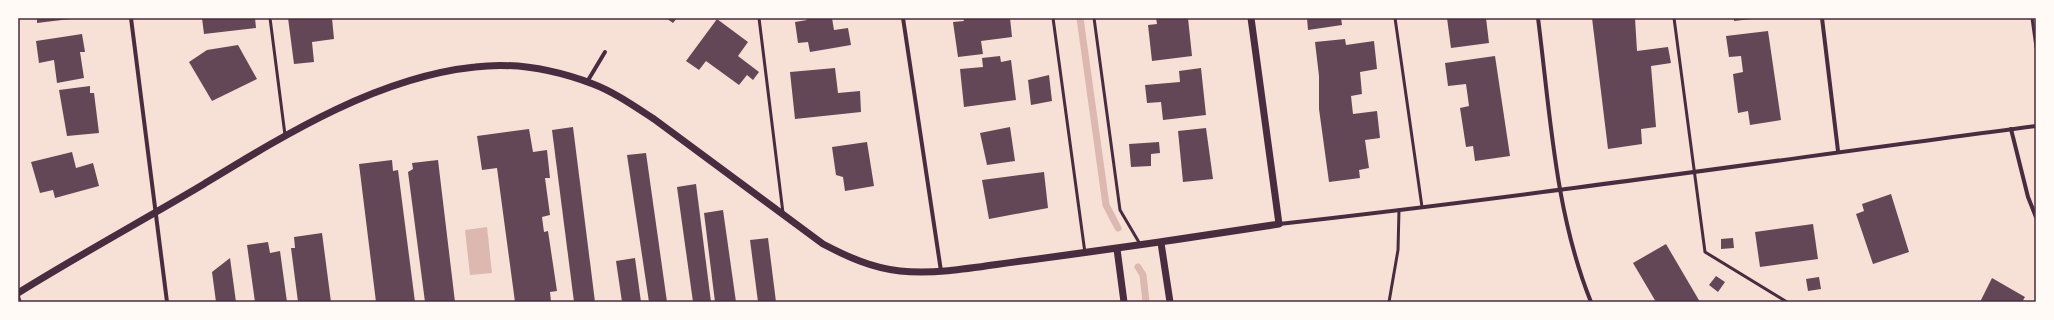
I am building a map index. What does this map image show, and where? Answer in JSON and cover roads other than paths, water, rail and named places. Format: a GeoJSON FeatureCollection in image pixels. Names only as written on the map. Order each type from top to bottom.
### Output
{"type":"FeatureCollection","features":[{"type":"Feature","properties":{"kind":"street"},"geometry":{"type":"LineString","coordinates":[[130,18],[167,302]]}},
{"type":"Feature","properties":{"kind":"street"},"geometry":{"type":"LineString","coordinates":[[903,18],[940,271]]}},
{"type":"Feature","properties":{"kind":"street"},"geometry":{"type":"LineString","coordinates":[[1251,18],[1279,224]]}},
{"type":"Feature","properties":{"kind":"street"},"geometry":{"type":"LineString","coordinates":[[1538,18],[1560,190],[1582,278],[1591,302]]}},
{"type":"Feature","properties":{"kind":"street"},"geometry":{"type":"LineString","coordinates":[[1822,18],[1838,151]]}},
{"type":"Feature","properties":{"kind":"street"},"geometry":{"type":"LineString","coordinates":[[587,82],[605,52]]}},
{"type":"Feature","properties":{"kind":"street"},"geometry":{"type":"LineString","coordinates":[[18,292],[286,136],[365,97],[447,71],[476,66],[532,68],[565,75],[587,82],[625,100],[654,119],[823,244],[861,262],[900,271],[940,271],[1117,249],[1279,224],[1560,190],[1838,151],[2036,126]]}},
{"type":"Feature","properties":{"kind":"street"},"geometry":{"type":"LineString","coordinates":[[2011,129],[2028,197],[2036,217]]}},
{"type":"Feature","properties":{"kind":"street"},"geometry":{"type":"LineString","coordinates":[[1161,243],[1170,302]]}},
{"type":"Feature","properties":{"kind":"street"},"geometry":{"type":"LineString","coordinates":[[1117,249],[1124,302]]}},
{"type":"Feature","properties":{"kind":"lane"},"geometry":{"type":"LineString","coordinates":[[270,18],[286,136]]}},
{"type":"Feature","properties":{"kind":"lane"},"geometry":{"type":"LineString","coordinates":[[759,18],[784,216]]}},
{"type":"Feature","properties":{"kind":"lane"},"geometry":{"type":"LineString","coordinates":[[1053,18],[1085,253]]}},
{"type":"Feature","properties":{"kind":"lane"},"geometry":{"type":"LineString","coordinates":[[1094,18],[1120,210],[1140,245]]}},
{"type":"Feature","properties":{"kind":"lane"},"geometry":{"type":"LineString","coordinates":[[1396,18],[1422,207]]}},
{"type":"Feature","properties":{"kind":"lane"},"geometry":{"type":"LineString","coordinates":[[1674,18],[1705,252],[1787,302]]}},
{"type":"Feature","properties":{"kind":"lane"},"geometry":{"type":"LineString","coordinates":[[2032,18],[2036,47]]}},
{"type":"Feature","properties":{"kind":"lane"},"geometry":{"type":"LineString","coordinates":[[1389,302],[1398,250],[1399,210]]}},
{"type":"Feature","properties":{"kind":"lane"},"geometry":{"type":"LineString","coordinates":[[18,292],[20,302]]}},
{"type":"Feature","properties":{"kind":"waterway"},"geometry":{"type":"LineString","coordinates":[[1080,18],[1106,205],[1118,228]]}},
{"type":"Feature","properties":{"kind":"waterway"},"geometry":{"type":"LineString","coordinates":[[1138,267],[1143,275],[1146,302]]}}]}
